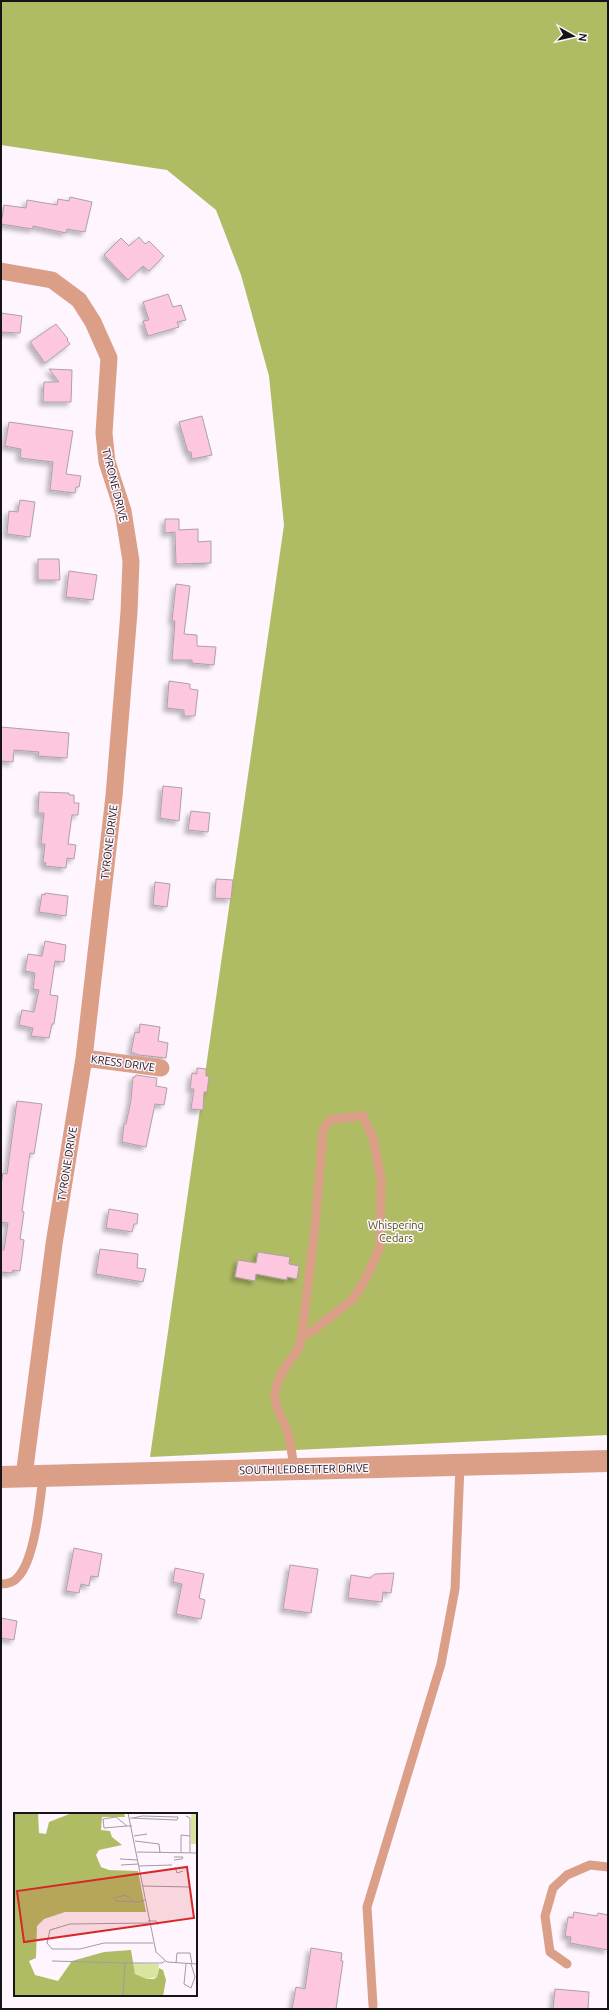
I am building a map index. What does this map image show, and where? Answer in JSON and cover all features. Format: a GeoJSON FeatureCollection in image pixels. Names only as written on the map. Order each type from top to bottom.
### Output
{"type":"FeatureCollection","features":[{"type":"Feature","properties":{"kind":"street","name":"TYRONE DRIVE"},"geometry":{"type":"LineString","coordinates":[[1,271],[52,280],[79,300],[93,322],[103,344],[109,358],[104,433],[107,462],[123,511],[131,561],[129,612],[114,796],[84,1058],[54,1244],[34,1476]]}},
{"type":"Feature","properties":{"kind":"street","name":"KRESS DRIVE"},"geometry":{"type":"LineString","coordinates":[[84,1058],[161,1068]]}},
{"type":"Feature","properties":{"kind":"street","name":"SOUTH LEDBETTER DRIVE"},"geometry":{"type":"LineString","coordinates":[[1,1477],[608,1461]]}},
{"type":"Feature","properties":{"kind":"lane"},"geometry":{"type":"LineString","coordinates":[[295,1469],[290,1454],[290,1442],[274,1400],[283,1372],[302,1346],[302,1333],[315,1227],[323,1129],[331,1119],[363,1116],[373,1138],[381,1179],[380,1248],[365,1280],[352,1300],[310,1333],[302,1333]]}},
{"type":"Feature","properties":{"kind":"lane"},"geometry":{"type":"LineString","coordinates":[[373,2006],[367,1907],[441,1664],[455,1589],[460,1465]]}},
{"type":"Feature","properties":{"kind":"lane"},"geometry":{"type":"LineString","coordinates":[[1,1584],[8,1584],[17,1578],[26,1565],[39,1509],[34,1476]]}},
{"type":"Feature","properties":{"kind":"lane"},"geometry":{"type":"LineString","coordinates":[[567,1964],[550,1952],[545,1916],[553,1888],[567,1875],[590,1865],[608,1867]]}},
{"type":"Feature","properties":{"kind":"green space","name":"Whispering Cedars"},"geometry":{"type":"Polygon","coordinates":[[[1,1],[608,1],[608,1435],[150,1457],[284,525],[269,376],[241,275],[216,210],[167,170],[1,145],[1,1]]]}},
{"type":"Feature","properties":{"kind":"building"},"geometry":{"type":"Polygon","coordinates":[[[70,197],[92,202],[85,232],[67,229],[66,233],[33,226],[33,229],[1,224],[4,205],[26,208],[27,200],[57,205],[58,199],[69,201],[70,197]]]}},
{"type":"Feature","properties":{"kind":"building"},"geometry":{"type":"Polygon","coordinates":[[[139,237],[145,244],[149,241],[164,256],[149,271],[143,266],[128,280],[104,255],[121,238],[129,246],[139,237]]]}},
{"type":"Feature","properties":{"kind":"building"},"geometry":{"type":"Polygon","coordinates":[[[168,294],[173,307],[181,305],[186,320],[177,322],[179,327],[148,336],[143,321],[149,320],[143,302],[168,294]]]}},
{"type":"Feature","properties":{"kind":"building"},"geometry":{"type":"Polygon","coordinates":[[[1,313],[22,316],[20,333],[1,332],[1,313]]]}},
{"type":"Feature","properties":{"kind":"building"},"geometry":{"type":"Polygon","coordinates":[[[56,324],[68,339],[67,340],[70,344],[45,363],[30,342],[56,324]]]}},
{"type":"Feature","properties":{"kind":"building"},"geometry":{"type":"Polygon","coordinates":[[[49,369],[72,370],[71,402],[43,402],[44,382],[59,382],[49,369]]]}},
{"type":"Feature","properties":{"kind":"building"},"geometry":{"type":"Polygon","coordinates":[[[202,416],[212,455],[192,459],[191,452],[188,452],[179,422],[202,416]]]}},
{"type":"Feature","properties":{"kind":"building"},"geometry":{"type":"Polygon","coordinates":[[[9,422],[73,431],[66,474],[81,476],[79,487],[76,487],[75,493],[50,490],[53,462],[20,458],[21,449],[5,446],[9,422]]]}},
{"type":"Feature","properties":{"kind":"building"},"geometry":{"type":"Polygon","coordinates":[[[20,500],[35,502],[30,537],[7,534],[9,511],[18,512],[20,500]]]}},
{"type":"Feature","properties":{"kind":"building"},"geometry":{"type":"Polygon","coordinates":[[[165,519],[179,519],[179,530],[198,529],[198,542],[211,541],[211,563],[176,564],[175,532],[165,533],[165,519]]]}},
{"type":"Feature","properties":{"kind":"building"},"geometry":{"type":"Polygon","coordinates":[[[38,559],[59,559],[60,580],[38,580],[38,559]]]}},
{"type":"Feature","properties":{"kind":"building"},"geometry":{"type":"Polygon","coordinates":[[[69,571],[97,575],[93,600],[66,597],[69,571]]]}},
{"type":"Feature","properties":{"kind":"building"},"geometry":{"type":"Polygon","coordinates":[[[176,584],[190,586],[184,634],[197,635],[197,646],[216,647],[214,665],[192,663],[192,660],[172,660],[175,621],[172,621],[176,584]]]}},
{"type":"Feature","properties":{"kind":"building"},"geometry":{"type":"Polygon","coordinates":[[[169,681],[190,684],[190,689],[198,690],[195,716],[184,716],[184,710],[167,708],[169,681]]]}},
{"type":"Feature","properties":{"kind":"building"},"geometry":{"type":"Polygon","coordinates":[[[1,727],[69,733],[67,758],[38,756],[39,752],[14,750],[13,762],[1,761],[1,727]]]}},
{"type":"Feature","properties":{"kind":"building"},"geometry":{"type":"Polygon","coordinates":[[[163,786],[182,788],[179,821],[160,818],[163,786]]]}},
{"type":"Feature","properties":{"kind":"building"},"geometry":{"type":"Polygon","coordinates":[[[39,792],[69,793],[69,795],[74,795],[74,803],[79,803],[78,815],[72,815],[68,844],[76,845],[74,859],[67,858],[66,868],[45,866],[46,863],[43,862],[45,844],[41,844],[44,813],[38,813],[39,792]]]}},
{"type":"Feature","properties":{"kind":"building"},"geometry":{"type":"Polygon","coordinates":[[[191,811],[210,813],[208,832],[188,830],[191,811]]]}},
{"type":"Feature","properties":{"kind":"building"},"geometry":{"type":"Polygon","coordinates":[[[216,879],[233,880],[231,899],[215,898],[216,879]]]}},
{"type":"Feature","properties":{"kind":"building"},"geometry":{"type":"Polygon","coordinates":[[[155,882],[170,884],[167,907],[153,905],[155,882]]]}},
{"type":"Feature","properties":{"kind":"building"},"geometry":{"type":"Polygon","coordinates":[[[45,893],[68,896],[66,916],[39,912],[42,894],[45,895],[45,893]]]}},
{"type":"Feature","properties":{"kind":"building"},"geometry":{"type":"Polygon","coordinates":[[[45,941],[66,945],[64,962],[55,961],[50,995],[58,996],[54,1024],[52,1024],[49,1038],[31,1036],[33,1028],[19,1025],[22,1010],[34,1012],[39,990],[33,989],[35,973],[25,971],[28,954],[42,956],[45,941]]]}},
{"type":"Feature","properties":{"kind":"building"},"geometry":{"type":"Polygon","coordinates":[[[140,1024],[160,1027],[158,1041],[168,1043],[166,1058],[139,1055],[131,1052],[135,1032],[139,1033],[140,1024]]]}},
{"type":"Feature","properties":{"kind":"building"},"geometry":{"type":"Polygon","coordinates":[[[197,1068],[206,1069],[206,1076],[209,1076],[207,1092],[204,1092],[203,1110],[191,1109],[194,1089],[190,1089],[192,1073],[197,1074],[197,1068]]]}},
{"type":"Feature","properties":{"kind":"building"},"geometry":{"type":"Polygon","coordinates":[[[136,1075],[157,1078],[156,1086],[167,1088],[164,1105],[155,1104],[146,1147],[122,1142],[124,1124],[126,1124],[131,1100],[133,1077],[136,1075]]]}},
{"type":"Feature","properties":{"kind":"building"},"geometry":{"type":"Polygon","coordinates":[[[17,1101],[42,1104],[34,1154],[30,1153],[22,1211],[24,1212],[20,1239],[24,1240],[20,1271],[13,1270],[12,1273],[1,1272],[1,1250],[4,1250],[8,1223],[1,1222],[1,1184],[3,1173],[7,1174],[17,1101]]]}},
{"type":"Feature","properties":{"kind":"building"},"geometry":{"type":"Polygon","coordinates":[[[109,1209],[138,1214],[137,1224],[134,1224],[132,1232],[106,1228],[109,1209]]]}},
{"type":"Feature","properties":{"kind":"building"},"geometry":{"type":"Polygon","coordinates":[[[100,1249],[138,1254],[137,1268],[146,1269],[143,1282],[96,1274],[100,1249]]]}},
{"type":"Feature","properties":{"kind":"building"},"geometry":{"type":"Polygon","coordinates":[[[258,1252],[290,1257],[289,1264],[299,1266],[297,1279],[287,1277],[287,1280],[256,1274],[255,1281],[235,1277],[238,1260],[256,1263],[258,1252]]]}},
{"type":"Feature","properties":{"kind":"building"},"geometry":{"type":"Polygon","coordinates":[[[74,1548],[102,1554],[98,1577],[91,1576],[89,1586],[81,1584],[79,1593],[66,1591],[74,1548]]]}},
{"type":"Feature","properties":{"kind":"building"},"geometry":{"type":"Polygon","coordinates":[[[290,1565],[318,1569],[311,1613],[283,1609],[290,1565]]]}},
{"type":"Feature","properties":{"kind":"building"},"geometry":{"type":"Polygon","coordinates":[[[175,1568],[204,1574],[199,1598],[205,1600],[201,1619],[176,1614],[182,1584],[173,1582],[175,1568]]]}},
{"type":"Feature","properties":{"kind":"building"},"geometry":{"type":"Polygon","coordinates":[[[394,1573],[391,1593],[383,1592],[382,1602],[348,1598],[351,1575],[370,1578],[375,1574],[394,1573]]]}},
{"type":"Feature","properties":{"kind":"building"},"geometry":{"type":"Polygon","coordinates":[[[1,1618],[17,1621],[14,1640],[1,1638],[1,1618]]]}},
{"type":"Feature","properties":{"kind":"building"},"geometry":{"type":"Polygon","coordinates":[[[574,1912],[597,1916],[598,1913],[608,1915],[608,1950],[570,1943],[571,1937],[565,1936],[568,1917],[573,1918],[574,1912]]]}},
{"type":"Feature","properties":{"kind":"building"},"geometry":{"type":"Polygon","coordinates":[[[311,1948],[342,1953],[341,1961],[343,1961],[336,2009],[292,2009],[296,1987],[305,1989],[311,1948]]]}},
{"type":"Feature","properties":{"kind":"building"},"geometry":{"type":"Polygon","coordinates":[[[555,1989],[589,1992],[588,2009],[553,2009],[555,1989]]]}}]}
